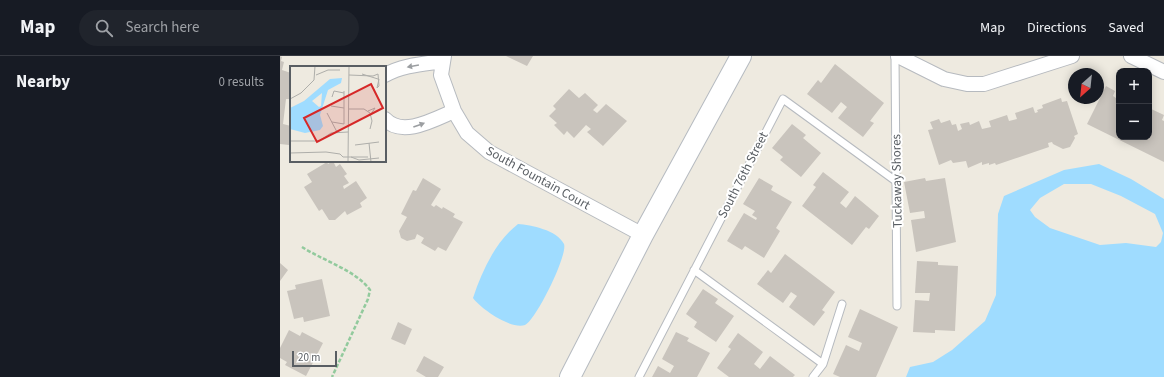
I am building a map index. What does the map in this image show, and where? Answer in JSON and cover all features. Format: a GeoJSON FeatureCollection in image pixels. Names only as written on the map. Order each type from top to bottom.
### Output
{"type":"FeatureCollection","features":[{"type":"Feature","properties":{"kind":"main road"},"geometry":{"type":"LineString","coordinates":[[570,377],[643,235],[742,56]]}},
{"type":"Feature","properties":{"kind":"street"},"geometry":{"type":"LineString","coordinates":[[898,56],[944,79],[966,84],[984,84],[1072,56]]}},
{"type":"Feature","properties":{"kind":"street"},"geometry":{"type":"LineString","coordinates":[[1131,56],[1164,72]]}},
{"type":"Feature","properties":{"kind":"street","name":"South Fountain Court"},"geometry":{"type":"LineString","coordinates":[[444,59],[441,75],[454,112],[467,134],[489,152],[643,235]]}},
{"type":"Feature","properties":{"kind":"street"},"geometry":{"type":"LineString","coordinates":[[386,74],[394,70],[444,59]]}},
{"type":"Feature","properties":{"kind":"street"},"geometry":{"type":"LineString","coordinates":[[386,120],[388,123],[409,129],[454,112]]}},
{"type":"Feature","properties":{"kind":"lane","name":"Tuckaway Shores"},"geometry":{"type":"LineString","coordinates":[[895,56],[898,306]]}},
{"type":"Feature","properties":{"kind":"lane","name":"South 76th Street"},"geometry":{"type":"LineString","coordinates":[[639,377],[783,99],[897,182]]}},
{"type":"Feature","properties":{"kind":"lane"},"geometry":{"type":"LineString","coordinates":[[694,270],[823,364]]}},
{"type":"Feature","properties":{"kind":"lane"},"geometry":{"type":"LineString","coordinates":[[813,377],[823,364],[842,304]]}},
{"type":"Feature","properties":{"kind":"path"},"geometry":{"type":"LineString","coordinates":[[302,247],[315,256],[364,281],[370,290],[368,299],[332,377]]}},
{"type":"Feature","properties":{"kind":"water"},"geometry":{"type":"Polygon","coordinates":[[[1099,164],[1131,179],[1164,199],[1164,377],[906,377],[910,367],[933,362],[952,350],[985,321],[996,295],[998,214],[1004,196],[1064,170],[1099,164]],[[1064,184],[1040,198],[1030,210],[1035,217],[1050,228],[1100,245],[1126,243],[1156,247],[1161,242],[1163,233],[1155,214],[1121,196],[1091,184],[1064,184]]]}},
{"type":"Feature","properties":{"kind":"water"},"geometry":{"type":"Polygon","coordinates":[[[518,224],[536,227],[550,232],[561,239],[564,244],[561,261],[543,300],[530,321],[525,325],[519,326],[496,317],[482,307],[473,298],[485,267],[496,248],[518,224]]]}},
{"type":"Feature","properties":{"kind":"building"},"geometry":{"type":"Polygon","coordinates":[[[280,56],[282,57],[281,61],[284,62],[282,70],[290,73],[290,99],[286,99],[283,124],[290,126],[290,142],[289,145],[280,144],[280,56]]]}},
{"type":"Feature","properties":{"kind":"building"},"geometry":{"type":"Polygon","coordinates":[[[506,56],[533,56],[527,66],[506,56]]]}},
{"type":"Feature","properties":{"kind":"building"},"geometry":{"type":"Polygon","coordinates":[[[835,64],[884,103],[870,121],[874,123],[863,137],[838,118],[847,107],[841,102],[832,113],[807,94],[818,80],[821,83],[835,64]]]}},
{"type":"Feature","properties":{"kind":"building"},"geometry":{"type":"Polygon","coordinates":[[[1106,86],[1115,91],[1113,96],[1116,98],[1116,138],[1087,124],[1097,104],[1104,104],[1104,90],[1106,86]]]}},
{"type":"Feature","properties":{"kind":"building"},"geometry":{"type":"Polygon","coordinates":[[[569,89],[579,98],[585,93],[598,105],[593,110],[597,113],[606,104],[627,121],[603,146],[587,132],[591,129],[586,125],[574,138],[567,131],[564,135],[554,125],[557,123],[549,116],[556,109],[553,106],[569,89]]]}},
{"type":"Feature","properties":{"kind":"building"},"geometry":{"type":"Polygon","coordinates":[[[1061,98],[1062,102],[1067,101],[1078,134],[1074,136],[1075,138],[1070,147],[1063,149],[1052,142],[1048,143],[1049,147],[996,165],[995,163],[989,165],[989,163],[982,165],[982,162],[968,168],[966,161],[953,163],[951,160],[939,165],[928,130],[933,129],[930,122],[939,119],[941,123],[950,120],[952,125],[956,124],[958,131],[962,129],[960,124],[969,122],[970,125],[979,121],[982,129],[991,127],[989,121],[1007,115],[1009,121],[1017,119],[1015,113],[1033,107],[1035,113],[1038,112],[1037,110],[1043,108],[1042,105],[1061,98]]]}},
{"type":"Feature","properties":{"kind":"building"},"geometry":{"type":"Polygon","coordinates":[[[1152,109],[1164,115],[1162,120],[1164,121],[1164,162],[1119,140],[1152,140],[1152,109]]]}},
{"type":"Feature","properties":{"kind":"building"},"geometry":{"type":"Polygon","coordinates":[[[792,124],[806,135],[803,138],[821,153],[801,177],[780,160],[783,157],[772,148],[792,124]]]}},
{"type":"Feature","properties":{"kind":"building"},"geometry":{"type":"Polygon","coordinates":[[[327,162],[328,164],[334,162],[336,167],[340,164],[347,174],[344,176],[349,183],[343,186],[344,189],[356,181],[367,198],[360,203],[362,207],[347,215],[345,211],[335,220],[329,220],[322,209],[319,211],[304,187],[312,182],[307,174],[327,162]]]}},
{"type":"Feature","properties":{"kind":"building"},"geometry":{"type":"Polygon","coordinates":[[[823,172],[849,192],[840,203],[846,208],[855,196],[879,216],[869,229],[866,227],[852,245],[802,206],[816,187],[813,185],[823,172]]]}},
{"type":"Feature","properties":{"kind":"building"},"geometry":{"type":"Polygon","coordinates":[[[423,178],[441,189],[431,205],[434,207],[436,205],[442,209],[443,207],[455,214],[453,217],[463,222],[446,251],[438,247],[435,251],[421,243],[424,238],[417,234],[415,239],[407,241],[401,238],[399,231],[407,217],[401,214],[413,190],[416,191],[423,178]]]}},
{"type":"Feature","properties":{"kind":"building"},"geometry":{"type":"Polygon","coordinates":[[[759,178],[773,186],[771,190],[792,202],[776,228],[780,231],[764,258],[745,246],[742,250],[727,241],[744,213],[756,220],[757,218],[752,215],[755,211],[743,204],[759,178]]]}},
{"type":"Feature","properties":{"kind":"building"},"geometry":{"type":"Polygon","coordinates":[[[925,178],[926,181],[945,178],[956,242],[916,252],[911,220],[925,218],[924,211],[910,213],[904,182],[925,178]]]}},
{"type":"Feature","properties":{"kind":"building"},"geometry":{"type":"Polygon","coordinates":[[[785,254],[835,292],[822,310],[825,312],[814,326],[789,307],[797,296],[791,292],[783,303],[757,284],[768,270],[771,273],[785,254]]]}},
{"type":"Feature","properties":{"kind":"building"},"geometry":{"type":"Polygon","coordinates":[[[917,261],[938,262],[938,265],[958,266],[955,331],[935,330],[935,333],[913,332],[915,300],[929,301],[930,293],[915,293],[917,261]]]}},
{"type":"Feature","properties":{"kind":"building"},"geometry":{"type":"Polygon","coordinates":[[[280,263],[288,270],[280,281],[280,263]]]}},
{"type":"Feature","properties":{"kind":"building"},"geometry":{"type":"Polygon","coordinates":[[[322,279],[330,316],[304,322],[303,317],[294,319],[287,291],[296,289],[295,285],[322,279]]]}},
{"type":"Feature","properties":{"kind":"building"},"geometry":{"type":"Polygon","coordinates":[[[703,289],[718,299],[715,303],[734,316],[716,342],[694,327],[697,322],[686,314],[703,289]]]}},
{"type":"Feature","properties":{"kind":"building"},"geometry":{"type":"Polygon","coordinates":[[[860,309],[898,327],[876,377],[840,377],[833,374],[846,345],[859,351],[862,343],[848,337],[860,309]]]}},
{"type":"Feature","properties":{"kind":"building"},"geometry":{"type":"Polygon","coordinates":[[[398,322],[412,329],[405,345],[391,339],[398,322]]]}},
{"type":"Feature","properties":{"kind":"building"},"geometry":{"type":"Polygon","coordinates":[[[289,330],[300,336],[302,332],[323,343],[306,376],[285,365],[287,362],[280,358],[280,348],[289,330]]]}},
{"type":"Feature","properties":{"kind":"building"},"geometry":{"type":"Polygon","coordinates":[[[676,332],[689,338],[687,341],[710,353],[697,377],[652,377],[658,366],[670,373],[674,366],[662,359],[676,332]]]}},
{"type":"Feature","properties":{"kind":"building"},"geometry":{"type":"Polygon","coordinates":[[[738,333],[763,352],[754,364],[760,369],[770,356],[795,375],[793,377],[729,377],[717,368],[731,349],[728,347],[738,333]]]}},
{"type":"Feature","properties":{"kind":"building"},"geometry":{"type":"Polygon","coordinates":[[[424,356],[444,367],[438,377],[426,377],[416,371],[424,356]]]}}]}
